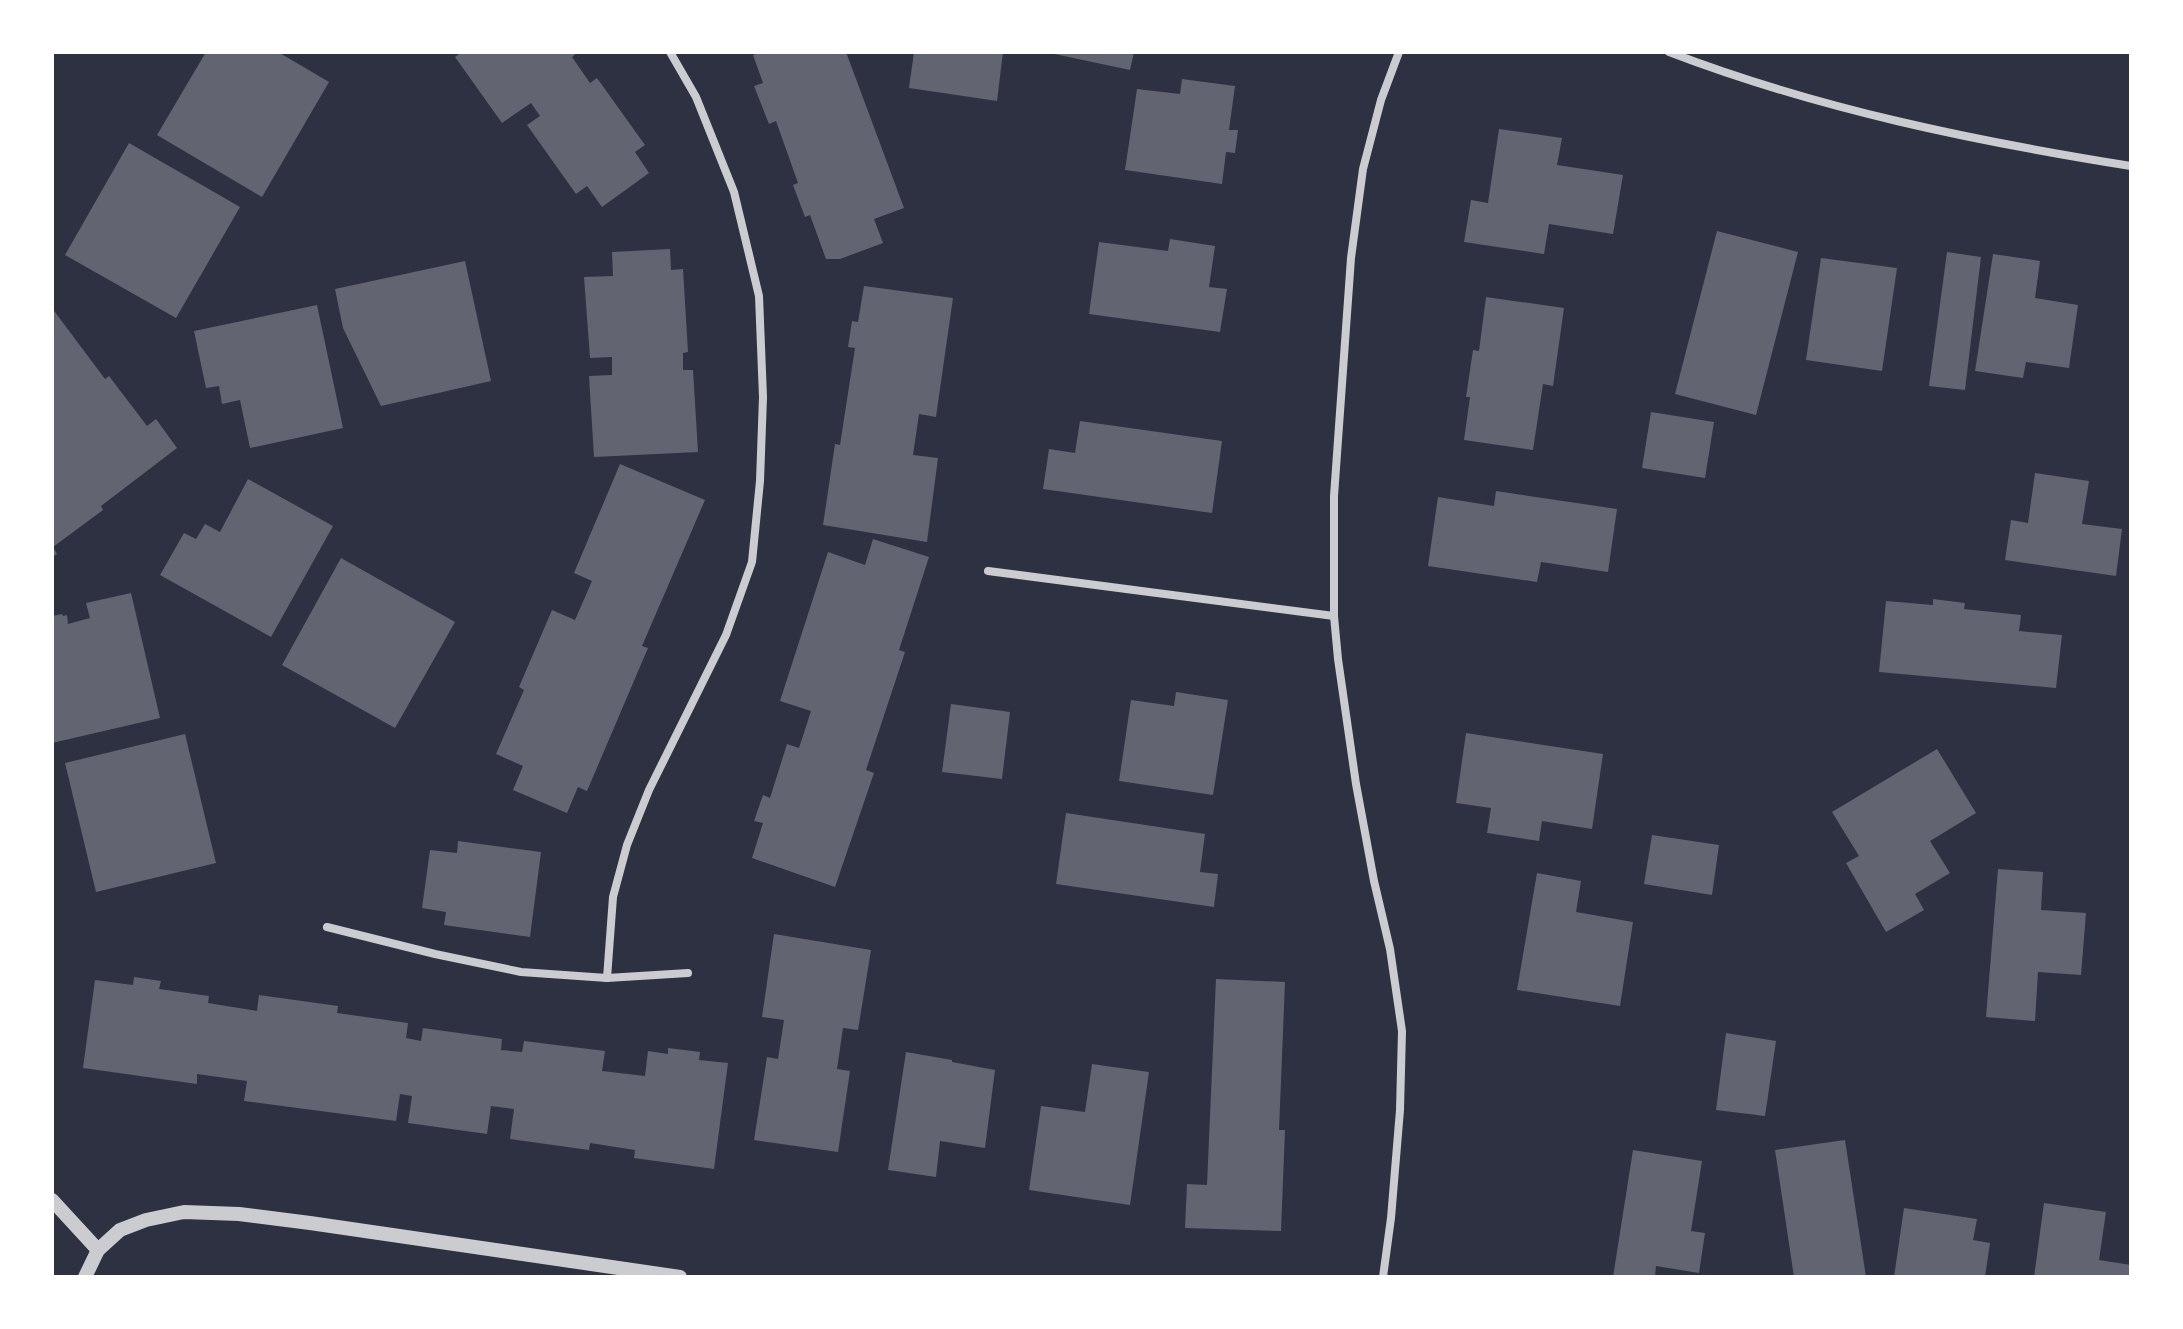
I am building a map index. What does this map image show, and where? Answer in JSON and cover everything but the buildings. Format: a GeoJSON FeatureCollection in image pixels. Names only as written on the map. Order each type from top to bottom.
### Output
{"type":"FeatureCollection","features":[{"type":"Feature","properties":{"kind":"street"},"geometry":{"type":"LineString","coordinates":[[607,978],[613,897],[627,845],[649,790],[726,635],[752,562],[760,481],[763,397],[759,296],[734,192],[696,97],[670,52]]}},
{"type":"Feature","properties":{"kind":"street"},"geometry":{"type":"LineString","coordinates":[[1383,1277],[1400,1110],[1402,1031],[1390,949],[1356,784],[1334,616],[1334,496],[1351,258],[1363,169],[1381,100],[1399,52]]}},
{"type":"Feature","properties":{"kind":"street"},"geometry":{"type":"LineString","coordinates":[[1669,52],[1811,100],[2016,147],[2131,166]]}},
{"type":"Feature","properties":{"kind":"street"},"geometry":{"type":"LineString","coordinates":[[988,571],[1334,616]]}},
{"type":"Feature","properties":{"kind":"street"},"geometry":{"type":"LineString","coordinates":[[327,927],[521,972],[607,978],[688,973]]}},
{"type":"Feature","properties":{"kind":"street"},"geometry":{"type":"LineString","coordinates":[[52,1200],[98,1250]]}},
{"type":"Feature","properties":{"kind":"street"},"geometry":{"type":"LineString","coordinates":[[85,1277],[98,1250],[120,1230],[146,1220],[184,1212],[239,1214],[680,1277]]}}]}
